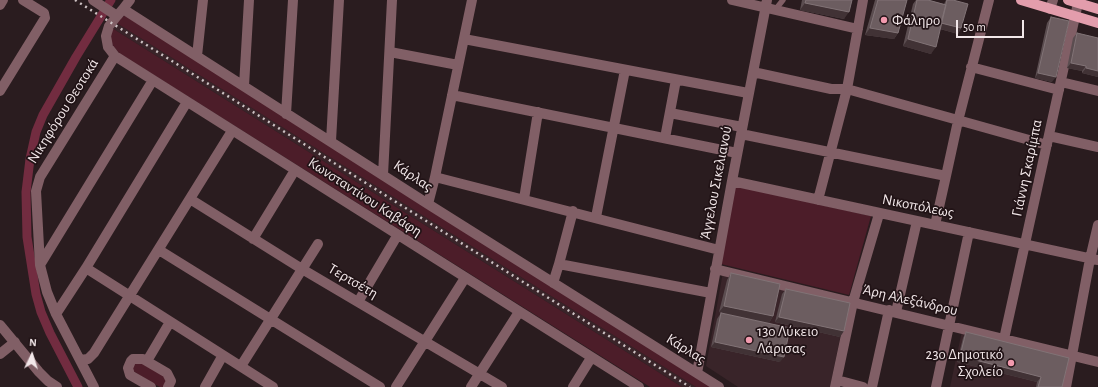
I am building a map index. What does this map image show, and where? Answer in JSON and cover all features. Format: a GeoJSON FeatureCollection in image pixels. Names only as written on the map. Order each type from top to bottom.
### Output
{"type":"FeatureCollection","features":[{"type":"Feature","properties":{"kind":"main road"},"geometry":{"type":"LineString","coordinates":[[1021,0],[1052,4],[1075,16],[1098,23]]}},
{"type":"Feature","properties":{"kind":"main road"},"geometry":{"type":"LineString","coordinates":[[1068,0],[1078,3],[1095,4]]}},
{"type":"Feature","properties":{"kind":"street"},"geometry":{"type":"LineString","coordinates":[[0,5],[3,0]]}},
{"type":"Feature","properties":{"kind":"street"},"geometry":{"type":"LineString","coordinates":[[0,91],[45,18],[44,13],[23,0]]}},
{"type":"Feature","properties":{"kind":"street","name":"Κάρλας"},"geometry":{"type":"LineString","coordinates":[[93,0],[197,56],[286,114],[719,387]]}},
{"type":"Feature","properties":{"kind":"street"},"geometry":{"type":"LineString","coordinates":[[115,56],[108,47],[106,36],[109,26],[130,0]]}},
{"type":"Feature","properties":{"kind":"street"},"geometry":{"type":"LineString","coordinates":[[197,56],[203,0]]}},
{"type":"Feature","properties":{"kind":"street"},"geometry":{"type":"LineString","coordinates":[[244,86],[249,0]]}},
{"type":"Feature","properties":{"kind":"street"},"geometry":{"type":"LineString","coordinates":[[286,114],[294,0]]}},
{"type":"Feature","properties":{"kind":"street"},"geometry":{"type":"LineString","coordinates":[[331,141],[339,0]]}},
{"type":"Feature","properties":{"kind":"street"},"geometry":{"type":"LineString","coordinates":[[383,174],[392,0]]}},
{"type":"Feature","properties":{"kind":"street"},"geometry":{"type":"LineString","coordinates":[[428,204],[464,39],[470,0]]}},
{"type":"Feature","properties":{"kind":"street"},"geometry":{"type":"LineString","coordinates":[[732,0],[769,6],[858,29]]}},
{"type":"Feature","properties":{"kind":"street"},"geometry":{"type":"LineString","coordinates":[[818,200],[847,89],[863,0]]}},
{"type":"Feature","properties":{"kind":"street"},"geometry":{"type":"LineString","coordinates":[[934,224],[971,67],[989,0]]}},
{"type":"Feature","properties":{"kind":"street","name":"Γιάννη Σκαρίμπα"},"geometry":{"type":"LineString","coordinates":[[1004,339],[1078,3]]}},
{"type":"Feature","properties":{"kind":"street","name":"Άγγελου Σικελιανού"},"geometry":{"type":"LineString","coordinates":[[697,373],[748,94],[769,6]]}},
{"type":"Feature","properties":{"kind":"street"},"geometry":{"type":"LineString","coordinates":[[464,39],[748,94]]}},
{"type":"Feature","properties":{"kind":"street"},"geometry":{"type":"LineString","coordinates":[[390,52],[458,65]]}},
{"type":"Feature","properties":{"kind":"street","name":"Κωνσταντίνου Καβάφη"},"geometry":{"type":"LineString","coordinates":[[115,56],[397,236],[639,387]]}},
{"type":"Feature","properties":{"kind":"street","name":"Νικηφόρου Θεοτοκά"},"geometry":{"type":"LineString","coordinates":[[94,387],[56,314],[47,292],[40,265],[36,191],[40,177],[115,56]]}},
{"type":"Feature","properties":{"kind":"street"},"geometry":{"type":"LineString","coordinates":[[971,67],[1060,86],[1098,91]]}},
{"type":"Feature","properties":{"kind":"street"},"geometry":{"type":"LineString","coordinates":[[596,217],[625,70]]}},
{"type":"Feature","properties":{"kind":"street"},"geometry":{"type":"LineString","coordinates":[[753,72],[831,89],[847,89],[958,121],[1048,141],[1098,146]]}},
{"type":"Feature","properties":{"kind":"street"},"geometry":{"type":"LineString","coordinates":[[40,265],[152,80]]}},
{"type":"Feature","properties":{"kind":"street"},"geometry":{"type":"LineString","coordinates":[[665,138],[676,80]]}},
{"type":"Feature","properties":{"kind":"street"},"geometry":{"type":"LineString","coordinates":[[452,95],[737,153]]}},
{"type":"Feature","properties":{"kind":"street"},"geometry":{"type":"LineString","coordinates":[[56,314],[86,268],[187,102]]}},
{"type":"Feature","properties":{"kind":"street"},"geometry":{"type":"LineString","coordinates":[[524,198],[538,112]]}},
{"type":"Feature","properties":{"kind":"street"},"geometry":{"type":"LineString","coordinates":[[670,113],[830,152],[946,176]]}},
{"type":"Feature","properties":{"kind":"street"},"geometry":{"type":"LineString","coordinates":[[80,360],[88,359],[94,353],[232,131]]}},
{"type":"Feature","properties":{"kind":"street"},"geometry":{"type":"LineString","coordinates":[[253,239],[295,170]]}},
{"type":"Feature","properties":{"kind":"street"},"geometry":{"type":"LineString","coordinates":[[435,177],[524,198],[719,250]]}},
{"type":"Feature","properties":{"kind":"street","name":"Νικοπόλεως"},"geometry":{"type":"LineString","coordinates":[[732,181],[1094,260]]}},
{"type":"Feature","properties":{"kind":"street","name":"Τερτσέτη"},"geometry":{"type":"LineString","coordinates":[[190,199],[302,269],[502,387]]}},
{"type":"Feature","properties":{"kind":"street"},"geometry":{"type":"LineString","coordinates":[[553,282],[573,211]]}},
{"type":"Feature","properties":{"kind":"street"},"geometry":{"type":"LineString","coordinates":[[863,387],[836,384],[853,302],[879,214]]}},
{"type":"Feature","properties":{"kind":"street"},"geometry":{"type":"LineString","coordinates":[[872,387],[917,221]]}},
{"type":"Feature","properties":{"kind":"street"},"geometry":{"type":"LineString","coordinates":[[1066,387],[1094,260],[1098,224]]}},
{"type":"Feature","properties":{"kind":"street"},"geometry":{"type":"LineString","coordinates":[[936,387],[969,232]]}},
{"type":"Feature","properties":{"kind":"street"},"geometry":{"type":"LineString","coordinates":[[358,302],[397,236]]}},
{"type":"Feature","properties":{"kind":"street"},"geometry":{"type":"LineString","coordinates":[[241,366],[318,244]]}},
{"type":"Feature","properties":{"kind":"street"},"geometry":{"type":"LineString","coordinates":[[159,250],[380,387]]}},
{"type":"Feature","properties":{"kind":"street"},"geometry":{"type":"LineString","coordinates":[[559,264],[711,293]]}},
{"type":"Feature","properties":{"kind":"street"},"geometry":{"type":"LineString","coordinates":[[86,268],[273,387]]}},
{"type":"Feature","properties":{"kind":"street","name":"Άρη Αλεξάνδρου"},"geometry":{"type":"LineString","coordinates":[[715,269],[1098,362]]}},
{"type":"Feature","properties":{"kind":"street"},"geometry":{"type":"LineString","coordinates":[[396,387],[465,278]]}},
{"type":"Feature","properties":{"kind":"street"},"geometry":{"type":"LineString","coordinates":[[471,387],[519,312]]}},
{"type":"Feature","properties":{"kind":"street"},"geometry":{"type":"LineString","coordinates":[[147,361],[170,322]]}},
{"type":"Feature","properties":{"kind":"street"},"geometry":{"type":"LineString","coordinates":[[0,325],[49,385]]}},
{"type":"Feature","properties":{"kind":"street"},"geometry":{"type":"LineString","coordinates":[[0,354],[15,342]]}},
{"type":"Feature","properties":{"kind":"street"},"geometry":{"type":"LineString","coordinates":[[205,387],[223,356]]}},
{"type":"Feature","properties":{"kind":"street"},"geometry":{"type":"LineString","coordinates":[[150,387],[133,383],[128,371],[130,361],[140,358],[169,375],[171,381],[168,387]]}},
{"type":"Feature","properties":{"kind":"street"},"geometry":{"type":"LineString","coordinates":[[573,387],[592,358]]}},
{"type":"Feature","properties":{"kind":"lane"},"geometry":{"type":"LineString","coordinates":[[769,6],[783,0]]}},
{"type":"Feature","properties":{"kind":"shaded area"},"geometry":{"type":"Polygon","coordinates":[[[124,16],[128,16],[712,387],[696,387],[115,22],[124,16]]]}},
{"type":"Feature","properties":{"kind":"shaded area"},"geometry":{"type":"Polygon","coordinates":[[[115,22],[696,387],[682,387],[112,28],[115,22]]]}},
{"type":"Feature","properties":{"kind":"shaded area"},"geometry":{"type":"Polygon","coordinates":[[[112,28],[682,387],[650,387],[119,53],[110,42],[112,28]]]}},
{"type":"Feature","properties":{"kind":"shaded area"},"geometry":{"type":"Polygon","coordinates":[[[735,186],[871,216],[849,295],[721,264],[735,186]]]}},
{"type":"Feature","properties":{"kind":"shaded area"},"geometry":{"type":"Polygon","coordinates":[[[723,272],[846,309],[830,387],[738,387],[706,366],[723,272]]]}},
{"type":"Feature","properties":{"kind":"shaded area"},"geometry":{"type":"Polygon","coordinates":[[[962,331],[1069,387],[950,387],[962,331]]]}},
{"type":"Feature","properties":{"kind":"shaded area"},"geometry":{"type":"Polygon","coordinates":[[[139,362],[163,375],[166,379],[164,387],[154,384],[133,371],[133,365],[139,362]]]}},
{"type":"Feature","properties":{"kind":"building"},"geometry":{"type":"Polygon","coordinates":[[[806,0],[852,0],[849,12],[805,3],[806,0]]]}},
{"type":"Feature","properties":{"kind":"building","name":"Φάληρο"},"geometry":{"type":"Polygon","coordinates":[[[878,0],[907,0],[898,33],[870,28],[878,0]]]}},
{"type":"Feature","properties":{"kind":"building"},"geometry":{"type":"Polygon","coordinates":[[[917,0],[928,0],[946,5],[936,47],[908,39],[917,0]]]}},
{"type":"Feature","properties":{"kind":"building"},"geometry":{"type":"Polygon","coordinates":[[[947,0],[968,4],[961,28],[941,23],[947,0]]]}},
{"type":"Feature","properties":{"kind":"building"},"geometry":{"type":"Polygon","coordinates":[[[1051,17],[1069,21],[1056,77],[1038,73],[1051,17]]]}},
{"type":"Feature","properties":{"kind":"building"},"geometry":{"type":"Polygon","coordinates":[[[1077,33],[1098,38],[1098,71],[1086,68],[1086,66],[1071,63],[1077,33]]]}},
{"type":"Feature","properties":{"kind":"building"},"geometry":{"type":"Polygon","coordinates":[[[731,273],[780,284],[773,316],[724,306],[731,273]]]}},
{"type":"Feature","properties":{"kind":"building"},"geometry":{"type":"Polygon","coordinates":[[[786,289],[850,303],[844,331],[779,317],[786,289]]]}},
{"type":"Feature","properties":{"kind":"building","name":"13ο Λύκειο Λάρισας"},"geometry":{"type":"Polygon","coordinates":[[[721,313],[790,328],[784,357],[715,342],[721,313]]]}},
{"type":"Feature","properties":{"kind":"building","name":"23ο Δημοτικό Σχολείο"},"geometry":{"type":"Polygon","coordinates":[[[966,332],[1069,358],[1062,387],[1038,387],[1041,377],[960,356],[966,332]]]}},
{"type":"Feature","properties":{"kind":"waterway"},"geometry":{"type":"LineString","coordinates":[[78,387],[50,333],[41,312],[36,294],[27,237],[26,192],[30,159],[36,132],[43,115],[111,0]]}},
{"type":"Feature","properties":{"kind":"railway"},"geometry":{"type":"LineString","coordinates":[[75,0],[690,387]]}},
{"type":"Feature","properties":{"kind":"place","name":"Φάληρο"},"geometry":{"type":"Point","coordinates":[884,20]}},
{"type":"Feature","properties":{"kind":"place","name":"13ο Λύκειο Λάρισας"},"geometry":{"type":"Point","coordinates":[749,340]}},
{"type":"Feature","properties":{"kind":"place","name":"23ο Δημοτικό Σχολείο"},"geometry":{"type":"Point","coordinates":[1011,363]}}]}
